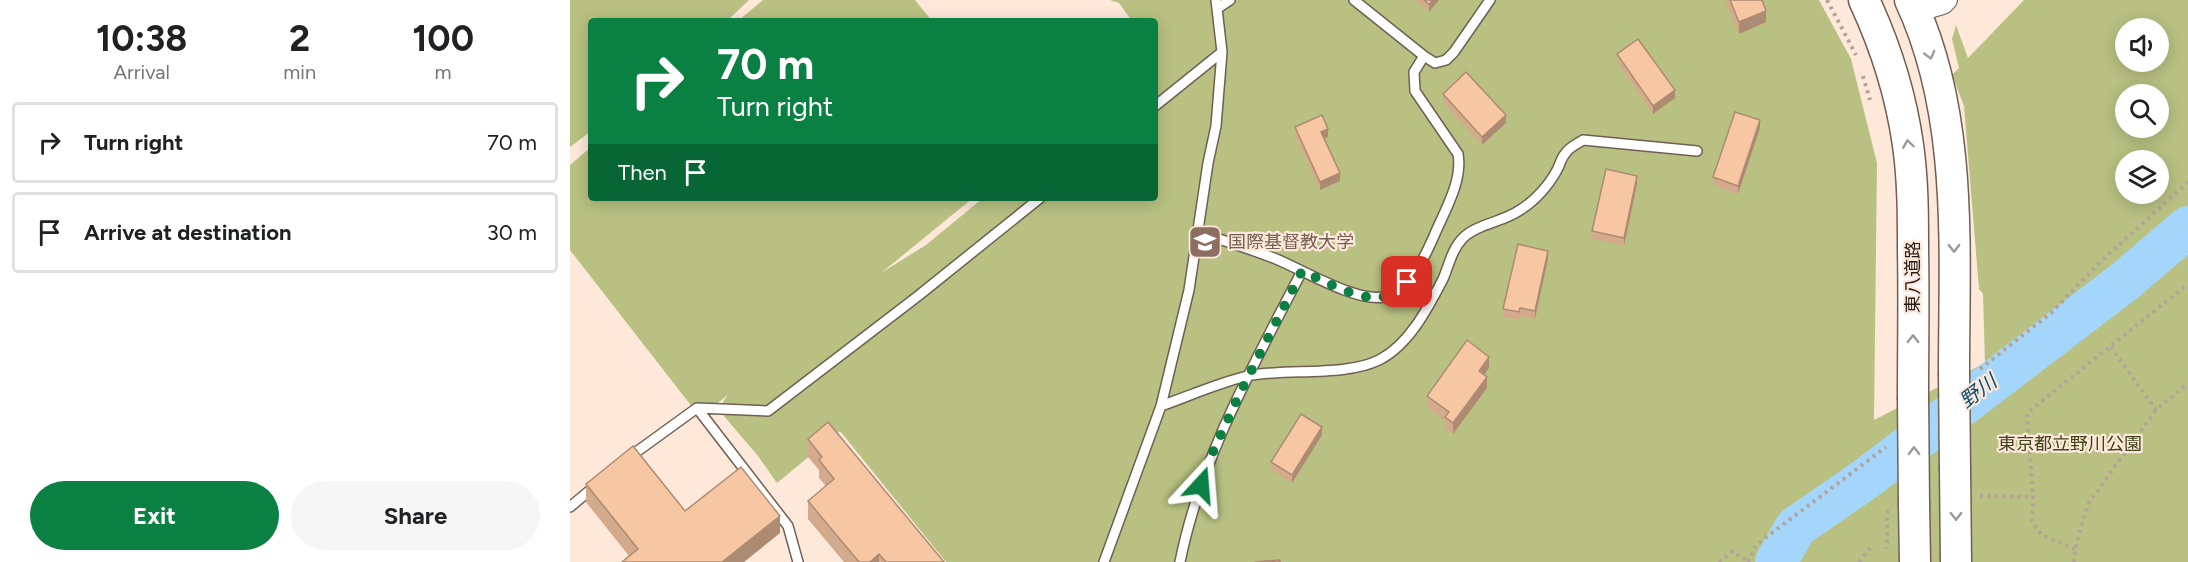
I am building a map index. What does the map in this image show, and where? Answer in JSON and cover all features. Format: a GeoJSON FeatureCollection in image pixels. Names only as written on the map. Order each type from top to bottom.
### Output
{"type":"FeatureCollection","features":[{"type":"Feature","properties":{"kind":"main road","name":"東八道路"},"geometry":{"type":"LineString","coordinates":[[1864,0],[1875,23],[1901,107],[1913,191],[1915,562]]}},
{"type":"Feature","properties":{"kind":"main road"},"geometry":{"type":"LineString","coordinates":[[1913,6],[1934,70],[1948,132],[1966,372],[1955,469],[1956,562]]}},
{"type":"Feature","properties":{"kind":"street"},"geometry":{"type":"LineString","coordinates":[[1913,6],[1944,4],[1947,0]]}},
{"type":"Feature","properties":{"kind":"lane"},"geometry":{"type":"LineString","coordinates":[[1104,562],[1161,406],[1189,290],[1208,163],[1216,126],[1222,52],[1217,4],[1230,0]]}},
{"type":"Feature","properties":{"kind":"lane"},"geometry":{"type":"LineString","coordinates":[[1354,0],[1435,63],[1446,60],[1490,0]]}},
{"type":"Feature","properties":{"kind":"lane"},"geometry":{"type":"LineString","coordinates":[[1158,104],[1222,52]]}},
{"type":"Feature","properties":{"kind":"lane"},"geometry":{"type":"LineString","coordinates":[[1198,232],[1275,259],[1352,293],[1371,298],[1385,297],[1407,282],[1422,263],[1446,209],[1460,165],[1458,154],[1415,91],[1413,72],[1424,56]]}},
{"type":"Feature","properties":{"kind":"lane"},"geometry":{"type":"LineString","coordinates":[[1161,406],[1248,376],[1358,366],[1378,361],[1394,350],[1414,330],[1463,238],[1473,231],[1506,219],[1538,196],[1557,171],[1565,153],[1583,140],[1697,151]]}},
{"type":"Feature","properties":{"kind":"lane"},"geometry":{"type":"LineString","coordinates":[[622,463],[697,408],[768,411],[918,296],[1036,201]]}},
{"type":"Feature","properties":{"kind":"lane"},"geometry":{"type":"LineString","coordinates":[[1180,562],[1207,465],[1248,376],[1302,271]]}},
{"type":"Feature","properties":{"kind":"lane"},"geometry":{"type":"LineString","coordinates":[[697,408],[788,526],[798,562]]}},
{"type":"Feature","properties":{"kind":"lane"},"geometry":{"type":"LineString","coordinates":[[570,507],[604,477]]}},
{"type":"Feature","properties":{"kind":"path"},"geometry":{"type":"LineString","coordinates":[[1827,0],[1858,58]]}},
{"type":"Feature","properties":{"kind":"path"},"geometry":{"type":"LineString","coordinates":[[1861,69],[1870,101]]}},
{"type":"Feature","properties":{"kind":"path"},"geometry":{"type":"LineString","coordinates":[[1966,372],[1996,356],[2051,313],[2100,262],[2188,182]]}},
{"type":"Feature","properties":{"kind":"path"},"geometry":{"type":"LineString","coordinates":[[2075,549],[2042,535],[2032,521],[2033,497],[2027,412],[2188,284]]}},
{"type":"Feature","properties":{"kind":"path"},"geometry":{"type":"LineString","coordinates":[[2111,347],[2156,410]]}},
{"type":"Feature","properties":{"kind":"path"},"geometry":{"type":"LineString","coordinates":[[2074,562],[2075,549],[2088,504],[2156,410],[2188,383]]}},
{"type":"Feature","properties":{"kind":"path"},"geometry":{"type":"LineString","coordinates":[[1719,562],[1732,552],[1748,562],[1756,545],[1887,446]]}},
{"type":"Feature","properties":{"kind":"path"},"geometry":{"type":"LineString","coordinates":[[1980,496],[2033,497]]}},
{"type":"Feature","properties":{"kind":"path"},"geometry":{"type":"LineString","coordinates":[[1859,562],[1870,547]]}},
{"type":"Feature","properties":{"kind":"green space"},"geometry":{"type":"Polygon","coordinates":[[[570,0],[749,0],[730,18],[588,18],[588,133],[570,147],[570,0]]]}},
{"type":"Feature","properties":{"kind":"green space"},"geometry":{"type":"Polygon","coordinates":[[[763,0],[915,0],[930,18],[742,18],[763,0]]]}},
{"type":"Feature","properties":{"kind":"green space","name":"国際基督教大学"},"geometry":{"type":"Polygon","coordinates":[[[1110,0],[1819,0],[1851,59],[1877,163],[1874,420],[1985,363],[1983,294],[1979,289],[1964,106],[1952,75],[1959,68],[1952,39],[1956,25],[1968,58],[2024,0],[2188,0],[2188,562],[946,562],[840,431],[777,483],[758,456],[718,409],[728,395],[700,417],[570,250],[570,165],[588,150],[588,201],[969,201],[881,273],[926,245],[979,201],[1158,201],[1158,18],[1130,18],[1119,3],[1110,0]]]}},
{"type":"Feature","properties":{"kind":"building"},"geometry":{"type":"Polygon","coordinates":[[[1730,0],[1762,0],[1766,11],[1739,22],[1730,0]]]}},
{"type":"Feature","properties":{"kind":"building"},"geometry":{"type":"Polygon","coordinates":[[[1638,39],[1675,90],[1653,106],[1617,54],[1638,39]]]}},
{"type":"Feature","properties":{"kind":"building"},"geometry":{"type":"Polygon","coordinates":[[[1466,72],[1506,115],[1482,137],[1443,94],[1466,72]]]}},
{"type":"Feature","properties":{"kind":"building"},"geometry":{"type":"Polygon","coordinates":[[[1735,112],[1760,120],[1738,186],[1713,177],[1735,112]]]}},
{"type":"Feature","properties":{"kind":"building"},"geometry":{"type":"Polygon","coordinates":[[[1322,115],[1328,129],[1321,132],[1340,173],[1320,182],[1295,127],[1322,115]]]}},
{"type":"Feature","properties":{"kind":"building"},"geometry":{"type":"Polygon","coordinates":[[[1606,169],[1637,176],[1624,238],[1592,231],[1606,169]]]}},
{"type":"Feature","properties":{"kind":"building"},"geometry":{"type":"Polygon","coordinates":[[[1518,244],[1548,251],[1535,311],[1520,308],[1519,312],[1503,309],[1518,244]]]}},
{"type":"Feature","properties":{"kind":"building"},"geometry":{"type":"Polygon","coordinates":[[[1467,340],[1489,357],[1479,371],[1487,377],[1453,423],[1445,417],[1449,412],[1427,396],[1467,340]]]}},
{"type":"Feature","properties":{"kind":"building"},"geometry":{"type":"Polygon","coordinates":[[[1301,414],[1322,427],[1292,475],[1271,462],[1301,414]]]}},
{"type":"Feature","properties":{"kind":"building"},"geometry":{"type":"Polygon","coordinates":[[[828,422],[944,562],[886,562],[879,554],[870,562],[859,562],[808,501],[834,479],[819,460],[822,457],[808,439],[828,422]]]}},
{"type":"Feature","properties":{"kind":"building"},"geometry":{"type":"Polygon","coordinates":[[[633,446],[685,511],[741,467],[780,516],[722,562],[622,562],[638,549],[586,484],[633,446]]]}},
{"type":"Feature","properties":{"kind":"building"},"geometry":{"type":"Polygon","coordinates":[[[1280,560],[1280,562],[1254,562],[1280,560]]]}},
{"type":"Feature","properties":{"kind":"waterway","name":"野川"},"geometry":{"type":"LineString","coordinates":[[1776,562],[1796,527],[1867,478],[2125,281],[2188,227]]}},
{"type":"Feature","properties":{"kind":"place","name":"国際基督教大学"},"geometry":{"type":"Point","coordinates":[1205,242]}},
{"type":"Feature","properties":{"kind":"route"},"geometry":{"type":"LineString","coordinates":[[1201,485],[1207,465],[1248,376],[1302,271],[1352,293],[1371,298],[1385,297],[1407,282]]}},
{"type":"Feature","properties":{"kind":"park label","name":"東京都立野川公園"},"geometry":{"type":"Point","coordinates":[2070,444]}}]}
